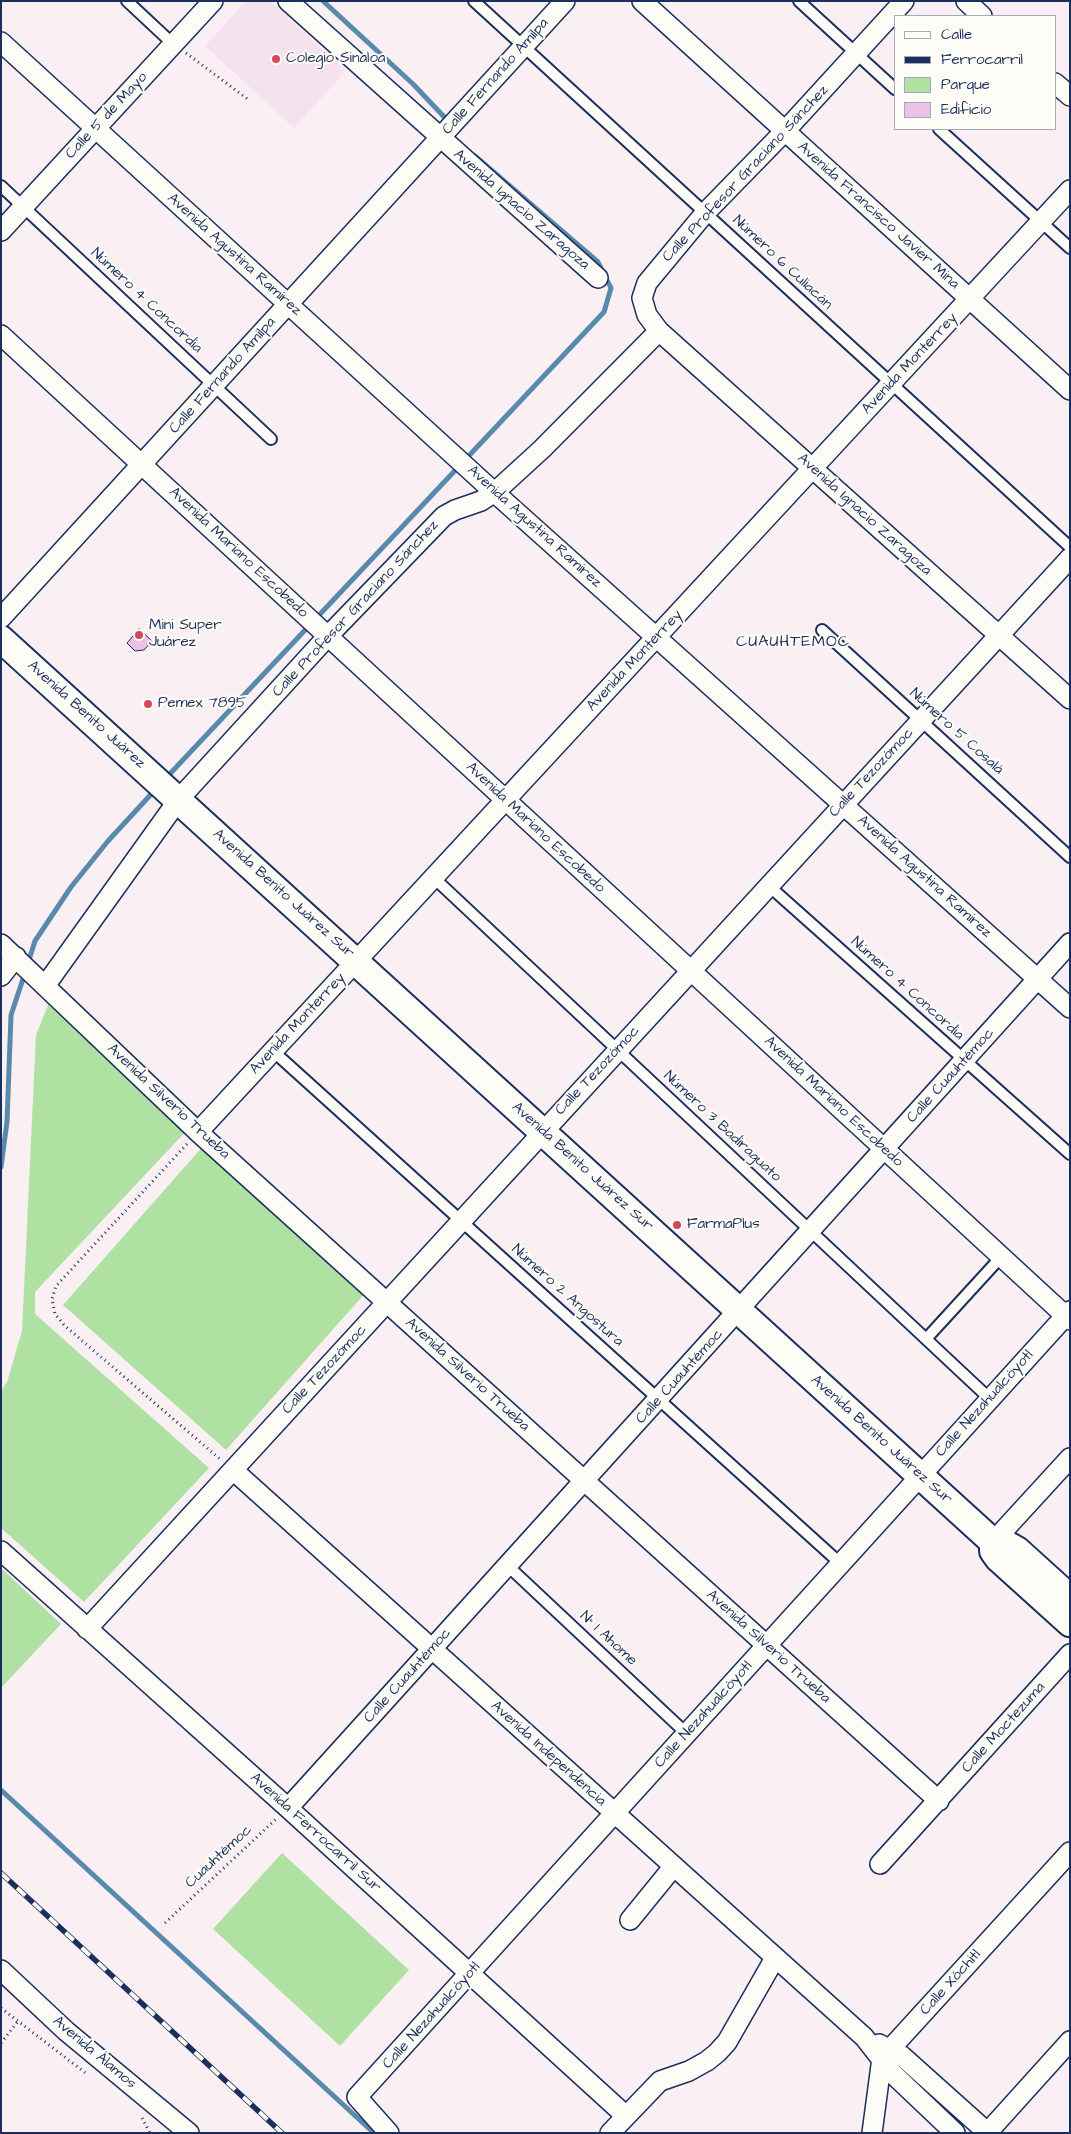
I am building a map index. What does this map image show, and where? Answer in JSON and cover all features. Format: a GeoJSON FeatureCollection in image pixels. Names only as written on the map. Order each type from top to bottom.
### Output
{"type":"FeatureCollection","features":[{"type":"Feature","properties":{"kind":"street","name":"Calle 5 de Mayo"},"geometry":{"type":"LineString","coordinates":[[1,230],[213,1]]}},
{"type":"Feature","properties":{"kind":"street","name":"Avenida Ignacio Zaragoza"},"geometry":{"type":"LineString","coordinates":[[288,1],[598,278]]}},
{"type":"Feature","properties":{"kind":"street","name":"Calle Fernando Amilpa"},"geometry":{"type":"LineString","coordinates":[[1,618],[566,1]]}},
{"type":"Feature","properties":{"kind":"street","name":"Avenida Francisco Javier Mina"},"geometry":{"type":"LineString","coordinates":[[642,1],[1070,390]]}},
{"type":"Feature","properties":{"kind":"street","name":"Calle Profesor Graciano Sánchez"},"geometry":{"type":"LineString","coordinates":[[45,986],[175,796],[444,516],[481,501],[490,487],[542,449],[659,331],[647,315],[642,298],[647,282],[706,213],[785,132],[904,1]]}},
{"type":"Feature","properties":{"kind":"street"},"geometry":{"type":"LineString","coordinates":[[966,1],[981,15]]}},
{"type":"Feature","properties":{"kind":"street","name":"Avenida Agustina Ramírez"},"geometry":{"type":"LineString","coordinates":[[1,42],[450,451],[1070,1008]]}},
{"type":"Feature","properties":{"kind":"street"},"geometry":{"type":"LineString","coordinates":[[1056,84],[1070,96]]}},
{"type":"Feature","properties":{"kind":"street","name":"Avenida Monterrey"},"geometry":{"type":"LineString","coordinates":[[198,1132],[1070,190]]}},
{"type":"Feature","properties":{"kind":"street","name":"Avenida Ignacio Zaragoza"},"geometry":{"type":"LineString","coordinates":[[659,331],[1070,699]]}},
{"type":"Feature","properties":{"kind":"street","name":"Avenida Mariano Escobedo"},"geometry":{"type":"LineString","coordinates":[[1,335],[1001,1257],[1068,1315]]}},
{"type":"Feature","properties":{"kind":"street","name":"Calle Tezozómoc"},"geometry":{"type":"LineString","coordinates":[[87,1629],[1070,558]]}},
{"type":"Feature","properties":{"kind":"street","name":"Avenida Benito Juárez"},"geometry":{"type":"LineString","coordinates":[[1,639],[175,796]]}},
{"type":"Feature","properties":{"kind":"street","name":"Avenida Benito Juárez Sur"},"geometry":{"type":"LineString","coordinates":[[175,796],[994,1542]]}},
{"type":"Feature","properties":{"kind":"street","name":"Calle Cuauhtémoc"},"geometry":{"type":"LineString","coordinates":[[288,1808],[659,1400],[1070,943]]}},
{"type":"Feature","properties":{"kind":"street","name":"Avenida Silverio Trueba"},"geometry":{"type":"LineString","coordinates":[[1,944],[198,1132],[939,1801]]}},
{"type":"Feature","properties":{"kind":"street"},"geometry":{"type":"LineString","coordinates":[[1,976],[16,957]]}},
{"type":"Feature","properties":{"kind":"street","name":"Calle Nezahualcóyotl"},"geometry":{"type":"LineString","coordinates":[[389,2133],[357,2097],[1068,1315]]}},
{"type":"Feature","properties":{"kind":"street"},"geometry":{"type":"LineString","coordinates":[[1070,1458],[994,1542],[993,1551],[998,1558],[1070,1623]]}},
{"type":"Feature","properties":{"kind":"street","name":"Avenida Independencia"},"geometry":{"type":"LineString","coordinates":[[233,1470],[864,2037],[886,2054],[923,2074],[988,2132]]}},
{"type":"Feature","properties":{"kind":"street"},"geometry":{"type":"LineString","coordinates":[[994,1542],[1001,1541],[1016,1550],[1070,1598]]}},
{"type":"Feature","properties":{"kind":"street","name":"Avenida Ferrocarril Sur"},"geometry":{"type":"LineString","coordinates":[[1,1551],[288,1808],[626,2116]]}},
{"type":"Feature","properties":{"kind":"street","name":"Calle Moctezuma"},"geometry":{"type":"LineString","coordinates":[[880,1864],[1070,1654]]}},
{"type":"Feature","properties":{"kind":"street","name":"Calle Xóchitl"},"geometry":{"type":"LineString","coordinates":[[886,2054],[1070,1852]]}},
{"type":"Feature","properties":{"kind":"street"},"geometry":{"type":"LineString","coordinates":[[630,1920],[674,1866]]}},
{"type":"Feature","properties":{"kind":"street"},"geometry":{"type":"LineString","coordinates":[[610,2133],[660,2081],[689,2071],[717,2053],[727,2042],[775,1958]]}},
{"type":"Feature","properties":{"kind":"street","name":"Avenida Álamos"},"geometry":{"type":"LineString","coordinates":[[1,1970],[66,2031],[189,2133]]}},
{"type":"Feature","properties":{"kind":"street"},"geometry":{"type":"LineString","coordinates":[[988,2132],[1070,2041]]}},
{"type":"Feature","properties":{"kind":"street"},"geometry":{"type":"LineString","coordinates":[[872,2133],[886,2054]]}},
{"type":"Feature","properties":{"kind":"street","name":"Avenida Independencia"},"geometry":{"type":"LineString","coordinates":[[886,2054],[893,2074],[955,2133]]}},
{"type":"Feature","properties":{"kind":"lane"},"geometry":{"type":"LineString","coordinates":[[127,1],[173,44]]}},
{"type":"Feature","properties":{"kind":"lane","name":"Número 6 Culiacán"},"geometry":{"type":"LineString","coordinates":[[474,1],[1070,547]]}},
{"type":"Feature","properties":{"kind":"lane"},"geometry":{"type":"LineString","coordinates":[[799,1],[894,88]]}},
{"type":"Feature","properties":{"kind":"lane"},"geometry":{"type":"LineString","coordinates":[[940,130],[1070,248]]}},
{"type":"Feature","properties":{"kind":"lane","name":"Número 4 Concordia"},"geometry":{"type":"LineString","coordinates":[[1,186],[271,439]]}},
{"type":"Feature","properties":{"kind":"lane","name":"Número 5 Cosalá"},"geometry":{"type":"LineString","coordinates":[[822,630],[1070,857]]}},
{"type":"Feature","properties":{"kind":"lane","name":"Número 3 Badiraguato"},"geometry":{"type":"LineString","coordinates":[[434,878],[990,1399]]}},
{"type":"Feature","properties":{"kind":"lane","name":"Número 4 Concordia"},"geometry":{"type":"LineString","coordinates":[[769,886],[1070,1154]]}},
{"type":"Feature","properties":{"kind":"lane","name":"Número 2 Angostura"},"geometry":{"type":"LineString","coordinates":[[273,1051],[841,1564]]}},
{"type":"Feature","properties":{"kind":"lane"},"geometry":{"type":"LineString","coordinates":[[926,1339],[1001,1257]]}},
{"type":"Feature","properties":{"kind":"lane","name":"N° 1 Ahome"},"geometry":{"type":"LineString","coordinates":[[508,1566],[687,1734]]}},
{"type":"Feature","properties":{"kind":"path"},"geometry":{"type":"LineString","coordinates":[[173,44],[249,100]]}},
{"type":"Feature","properties":{"kind":"path"},"geometry":{"type":"LineString","coordinates":[[198,1132],[56,1286],[52,1300],[55,1314],[65,1326],[233,1470]]}},
{"type":"Feature","properties":{"kind":"path","name":"Cuauhtémoc"},"geometry":{"type":"LineString","coordinates":[[165,1923],[288,1808]]}},
{"type":"Feature","properties":{"kind":"path"},"geometry":{"type":"LineString","coordinates":[[1,2008],[95,2080]]}},
{"type":"Feature","properties":{"kind":"path"},"geometry":{"type":"LineString","coordinates":[[1,2043],[19,2020]]}},
{"type":"Feature","properties":{"kind":"path"},"geometry":{"type":"LineString","coordinates":[[140,2115],[150,2133]]}},
{"type":"Feature","properties":{"kind":"shaded area","name":"Colegio Sinaloa"},"geometry":{"type":"Polygon","coordinates":[[[246,1],[270,1],[346,71],[294,128],[205,46],[246,1]]]}},
{"type":"Feature","properties":{"kind":"green space"},"geometry":{"type":"Polygon","coordinates":[[[54,990],[190,1127],[35,1292],[35,1314],[209,1468],[84,1602],[1,1528],[1,1391],[7,1382],[22,1331],[36,1035],[54,990]]]}},
{"type":"Feature","properties":{"kind":"green space"},"geometry":{"type":"Polygon","coordinates":[[[204,1145],[367,1291],[226,1450],[63,1305],[204,1145]]]}},
{"type":"Feature","properties":{"kind":"green space"},"geometry":{"type":"Polygon","coordinates":[[[1,1568],[61,1624],[1,1688],[1,1568]]]}},
{"type":"Feature","properties":{"kind":"green space"},"geometry":{"type":"Polygon","coordinates":[[[282,1853],[409,1970],[340,2046],[213,1929],[282,1853]]]}},
{"type":"Feature","properties":{"kind":"building","name":"Mini Super Juárez"},"geometry":{"type":"Polygon","coordinates":[[[139,629],[152,641],[144,650],[135,651],[127,643],[139,629]]]}},
{"type":"Feature","properties":{"kind":"waterway"},"geometry":{"type":"LineString","coordinates":[[323,1],[413,84],[449,122]]}},
{"type":"Feature","properties":{"kind":"waterway"},"geometry":{"type":"LineString","coordinates":[[166,778],[604,312],[611,288],[598,262],[475,156]]}},
{"type":"Feature","properties":{"kind":"waterway"},"geometry":{"type":"LineString","coordinates":[[28,963],[35,941],[71,887],[108,841],[155,790]]}},
{"type":"Feature","properties":{"kind":"waterway"},"geometry":{"type":"LineString","coordinates":[[1,1167],[7,1122],[11,1015],[25,973]]}},
{"type":"Feature","properties":{"kind":"waterway"},"geometry":{"type":"LineString","coordinates":[[1,1790],[374,2133]]}},
{"type":"Feature","properties":{"kind":"railway"},"geometry":{"type":"LineString","coordinates":[[1,1873],[282,2133]]}},
{"type":"Feature","properties":{"kind":"place","name":"Colegio Sinaloa"},"geometry":{"type":"Point","coordinates":[276,59]}},
{"type":"Feature","properties":{"kind":"place","name":"Mini Super Juárez"},"geometry":{"type":"Point","coordinates":[139,635]}},
{"type":"Feature","properties":{"kind":"place","name":"Pemex 7895"},"geometry":{"type":"Point","coordinates":[148,704]}},
{"type":"Feature","properties":{"kind":"place","name":"FarmaPlus"},"geometry":{"type":"Point","coordinates":[677,1225]}},
{"type":"Feature","properties":{"kind":"district","name":"CUAUHTEMOC"},"geometry":{"type":"Point","coordinates":[793,643]}}]}
